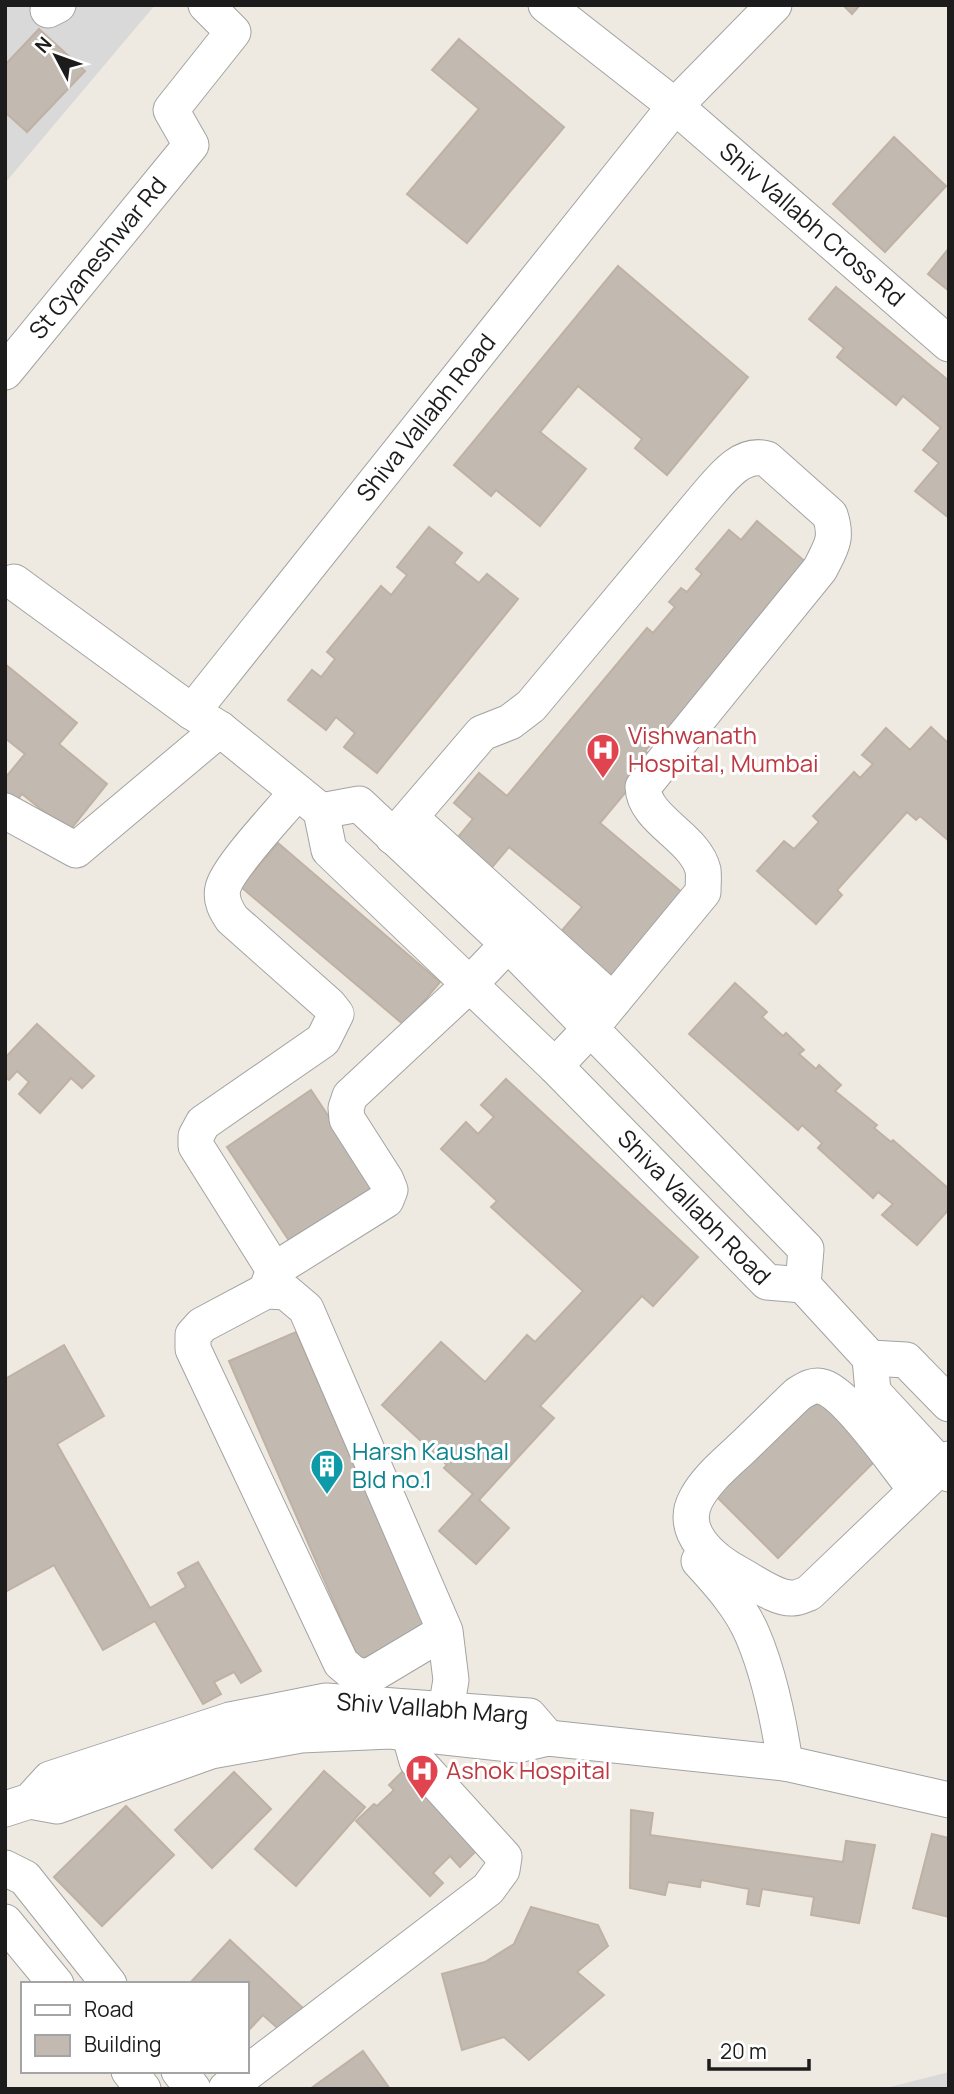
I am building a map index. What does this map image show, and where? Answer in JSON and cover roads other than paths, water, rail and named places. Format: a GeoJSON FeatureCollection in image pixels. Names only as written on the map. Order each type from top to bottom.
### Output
{"type":"FeatureCollection","features":[{"type":"Feature","properties":{"kind":"street","name":"St Gyaneshwar Rd"},"geometry":{"type":"LineString","coordinates":[[5,372],[191,145],[172,110],[233,32],[206,5]]}},
{"type":"Feature","properties":{"kind":"street","name":"Shiv Vallabh Cross Rd"},"geometry":{"type":"LineString","coordinates":[[546,5],[675,106],[949,344]]}},
{"type":"Feature","properties":{"kind":"street","name":"Shiva Vallabh Road"},"geometry":{"type":"LineString","coordinates":[[5,811],[76,850],[206,720],[675,106],[774,5]]}},
{"type":"Feature","properties":{"kind":"street"},"geometry":{"type":"LineString","coordinates":[[555,1066],[590,1029],[613,1001],[703,891],[703,870],[696,853],[651,807],[643,796],[643,787],[820,569],[834,540],[830,515],[767,459],[758,456],[743,460],[730,470],[531,706],[510,722],[482,733],[402,827],[613,1001]]}},
{"type":"Feature","properties":{"kind":"street"},"geometry":{"type":"LineString","coordinates":[[15,582],[206,720],[309,802],[237,864],[223,889],[224,907],[233,919],[329,1004],[336,1014],[323,1040],[203,1123],[196,1136],[196,1146],[270,1280],[306,1309],[445,1631],[451,1680],[446,1709]]}},
{"type":"Feature","properties":{"kind":"street","name":"Shiva Vallabh Road"},"geometry":{"type":"LineString","coordinates":[[309,802],[359,804],[402,827],[508,944],[806,1249],[803,1285],[768,1282],[555,1066],[329,850],[309,802]]}},
{"type":"Feature","properties":{"kind":"street"},"geometry":{"type":"LineString","coordinates":[[445,1631],[368,1677],[354,1674],[341,1663],[193,1349],[193,1335],[202,1325],[386,1200],[390,1190],[386,1180],[347,1119],[346,1108],[350,1096],[469,985],[508,944]]}},
{"type":"Feature","properties":{"kind":"street"},"geometry":{"type":"LineString","coordinates":[[599,1110],[634,1074]]}},
{"type":"Feature","properties":{"kind":"street"},"geometry":{"type":"LineString","coordinates":[[719,1232],[753,1195]]}},
{"type":"Feature","properties":{"kind":"street"},"geometry":{"type":"LineString","coordinates":[[803,1285],[870,1359],[873,1392],[946,1467],[916,1490],[809,1593],[794,1598],[779,1595],[725,1567],[705,1550],[695,1533],[692,1516],[695,1500],[709,1480],[798,1394],[809,1387],[822,1386],[847,1403],[916,1490]]}},
{"type":"Feature","properties":{"kind":"street"},"geometry":{"type":"LineString","coordinates":[[870,1359],[906,1360],[949,1404]]}},
{"type":"Feature","properties":{"kind":"street"},"geometry":{"type":"LineString","coordinates":[[693,1556],[726,1590],[753,1635],[778,1719],[785,1763]]}},
{"type":"Feature","properties":{"kind":"street","name":"Shiv Vallabh Marg"},"geometry":{"type":"LineString","coordinates":[[15,1800],[50,1779],[230,1720],[326,1701],[529,1716],[548,1738],[785,1763],[949,1800]]}},
{"type":"Feature","properties":{"kind":"street"},"geometry":{"type":"LineString","coordinates":[[15,1800],[57,1806],[211,1751],[301,1735],[390,1731],[519,1745],[548,1738]]}},
{"type":"Feature","properties":{"kind":"street"},"geometry":{"type":"LineString","coordinates":[[248,2072],[488,1889],[502,1870],[504,1857],[417,1761],[409,1733]]}},
{"type":"Feature","properties":{"kind":"street"},"geometry":{"type":"LineString","coordinates":[[5,1868],[25,1878],[107,1982]]}},
{"type":"Feature","properties":{"kind":"street"},"geometry":{"type":"LineString","coordinates":[[5,1922],[54,1982]]}},
{"type":"Feature","properties":{"kind":"street"},"geometry":{"type":"LineString","coordinates":[[131,2073],[143,2089]]}},
{"type":"Feature","properties":{"kind":"street"},"geometry":{"type":"LineString","coordinates":[[181,2073],[193,2089]]}},
{"type":"Feature","properties":{"kind":"street"},"geometry":{"type":"LineString","coordinates":[[226,2089],[247,2073]]}},
{"type":"Feature","properties":{"kind":"place","name":"Vishwanath Hospital, Mumbai"},"geometry":{"type":"Point","coordinates":[603,780]}},
{"type":"Feature","properties":{"kind":"place","name":"Harsh Kaushal Bld no.1"},"geometry":{"type":"Point","coordinates":[327,1496]}},
{"type":"Feature","properties":{"kind":"place","name":"Ashok Hospital"},"geometry":{"type":"Point","coordinates":[422,1801]}}]}
